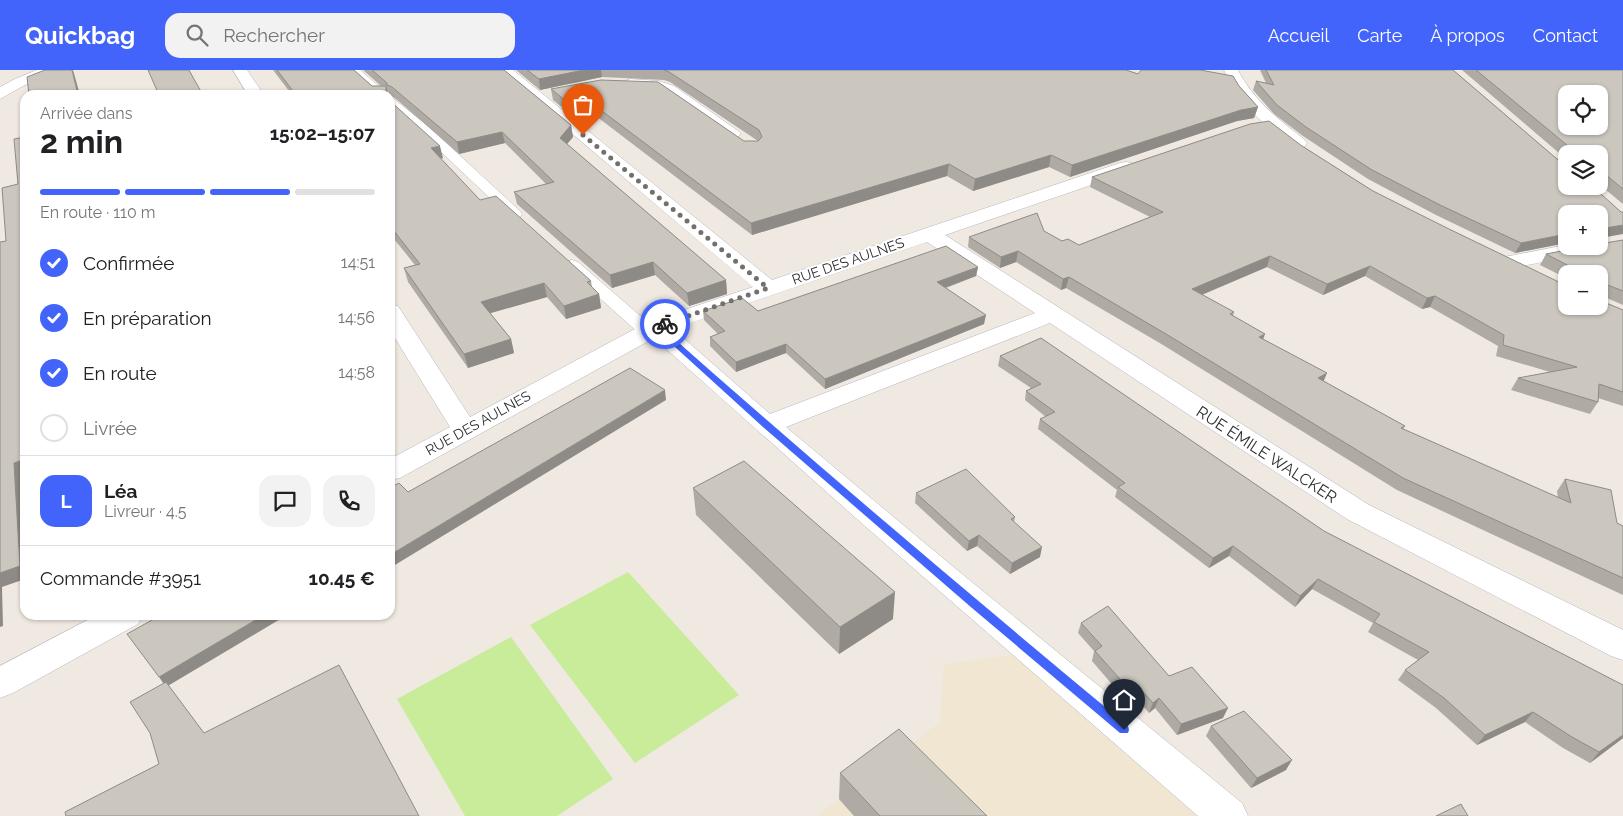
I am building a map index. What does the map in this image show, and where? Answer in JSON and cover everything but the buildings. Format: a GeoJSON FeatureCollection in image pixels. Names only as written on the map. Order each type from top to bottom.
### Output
{"type":"FeatureCollection","features":[{"type":"Feature","properties":{"kind":"street"},"geometry":{"type":"LineString","coordinates":[[0,94],[20,82],[51,70]]}},
{"type":"Feature","properties":{"kind":"street"},"geometry":{"type":"LineString","coordinates":[[240,70],[253,90]]}},
{"type":"Feature","properties":{"kind":"street"},"geometry":{"type":"LineString","coordinates":[[504,70],[768,288]]}},
{"type":"Feature","properties":{"kind":"street"},"geometry":{"type":"LineString","coordinates":[[1231,70],[1244,93],[1271,122],[1312,153]]}},
{"type":"Feature","properties":{"kind":"street"},"geometry":{"type":"LineString","coordinates":[[611,83],[652,85],[669,89],[744,141]]}},
{"type":"Feature","properties":{"kind":"street"},"geometry":{"type":"LineString","coordinates":[[537,97],[556,93]]}},
{"type":"Feature","properties":{"kind":"street"},"geometry":{"type":"LineString","coordinates":[[1244,128],[1271,122]]}},
{"type":"Feature","properties":{"kind":"street","name":"RUE DES AULNES"},"geometry":{"type":"LineString","coordinates":[[395,468],[652,329],[1148,159]]}},
{"type":"Feature","properties":{"kind":"street","name":"RUE ÉMILE WALCKER"},"geometry":{"type":"LineString","coordinates":[[928,233],[1358,512],[1623,646]]}},
{"type":"Feature","properties":{"kind":"street"},"geometry":{"type":"LineString","coordinates":[[1543,276],[1505,258],[1558,251]]}},
{"type":"Feature","properties":{"kind":"street"},"geometry":{"type":"LineString","coordinates":[[766,425],[1052,314]]}},
{"type":"Feature","properties":{"kind":"street"},"geometry":{"type":"LineString","coordinates":[[395,319],[465,430]]}},
{"type":"Feature","properties":{"kind":"street"},"geometry":{"type":"LineString","coordinates":[[652,329],[991,618],[1228,816]]}},
{"type":"Feature","properties":{"kind":"street"},"geometry":{"type":"LineString","coordinates":[[0,683],[117,620]]}},
{"type":"Feature","properties":{"kind":"lane"},"geometry":{"type":"LineString","coordinates":[[354,70],[377,90]]}},
{"type":"Feature","properties":{"kind":"lane"},"geometry":{"type":"LineString","coordinates":[[395,106],[528,226]]}},
{"type":"Feature","properties":{"kind":"lane"},"geometry":{"type":"LineString","coordinates":[[558,252],[652,329]]}},
{"type":"Feature","properties":{"kind":"shaded area"},"geometry":{"type":"Polygon","coordinates":[[[1013,655],[1201,816],[817,816],[940,722],[944,664],[1013,655]]]}},
{"type":"Feature","properties":{"kind":"green space"},"geometry":{"type":"Polygon","coordinates":[[[628,572],[739,695],[635,763],[530,625],[628,572]]]}},
{"type":"Feature","properties":{"kind":"green space"},"geometry":{"type":"Polygon","coordinates":[[[511,637],[613,779],[557,816],[465,816],[397,699],[511,637]]]}},
{"type":"Feature","properties":{"kind":"way so far"},"geometry":{"type":"LineString","coordinates":[[583,135],[768,288],[680,317],[665,324]]}},
{"type":"Feature","properties":{"kind":"route"},"geometry":{"type":"LineString","coordinates":[[665,324],[656,327],[766,425],[1124,730]]}}]}
